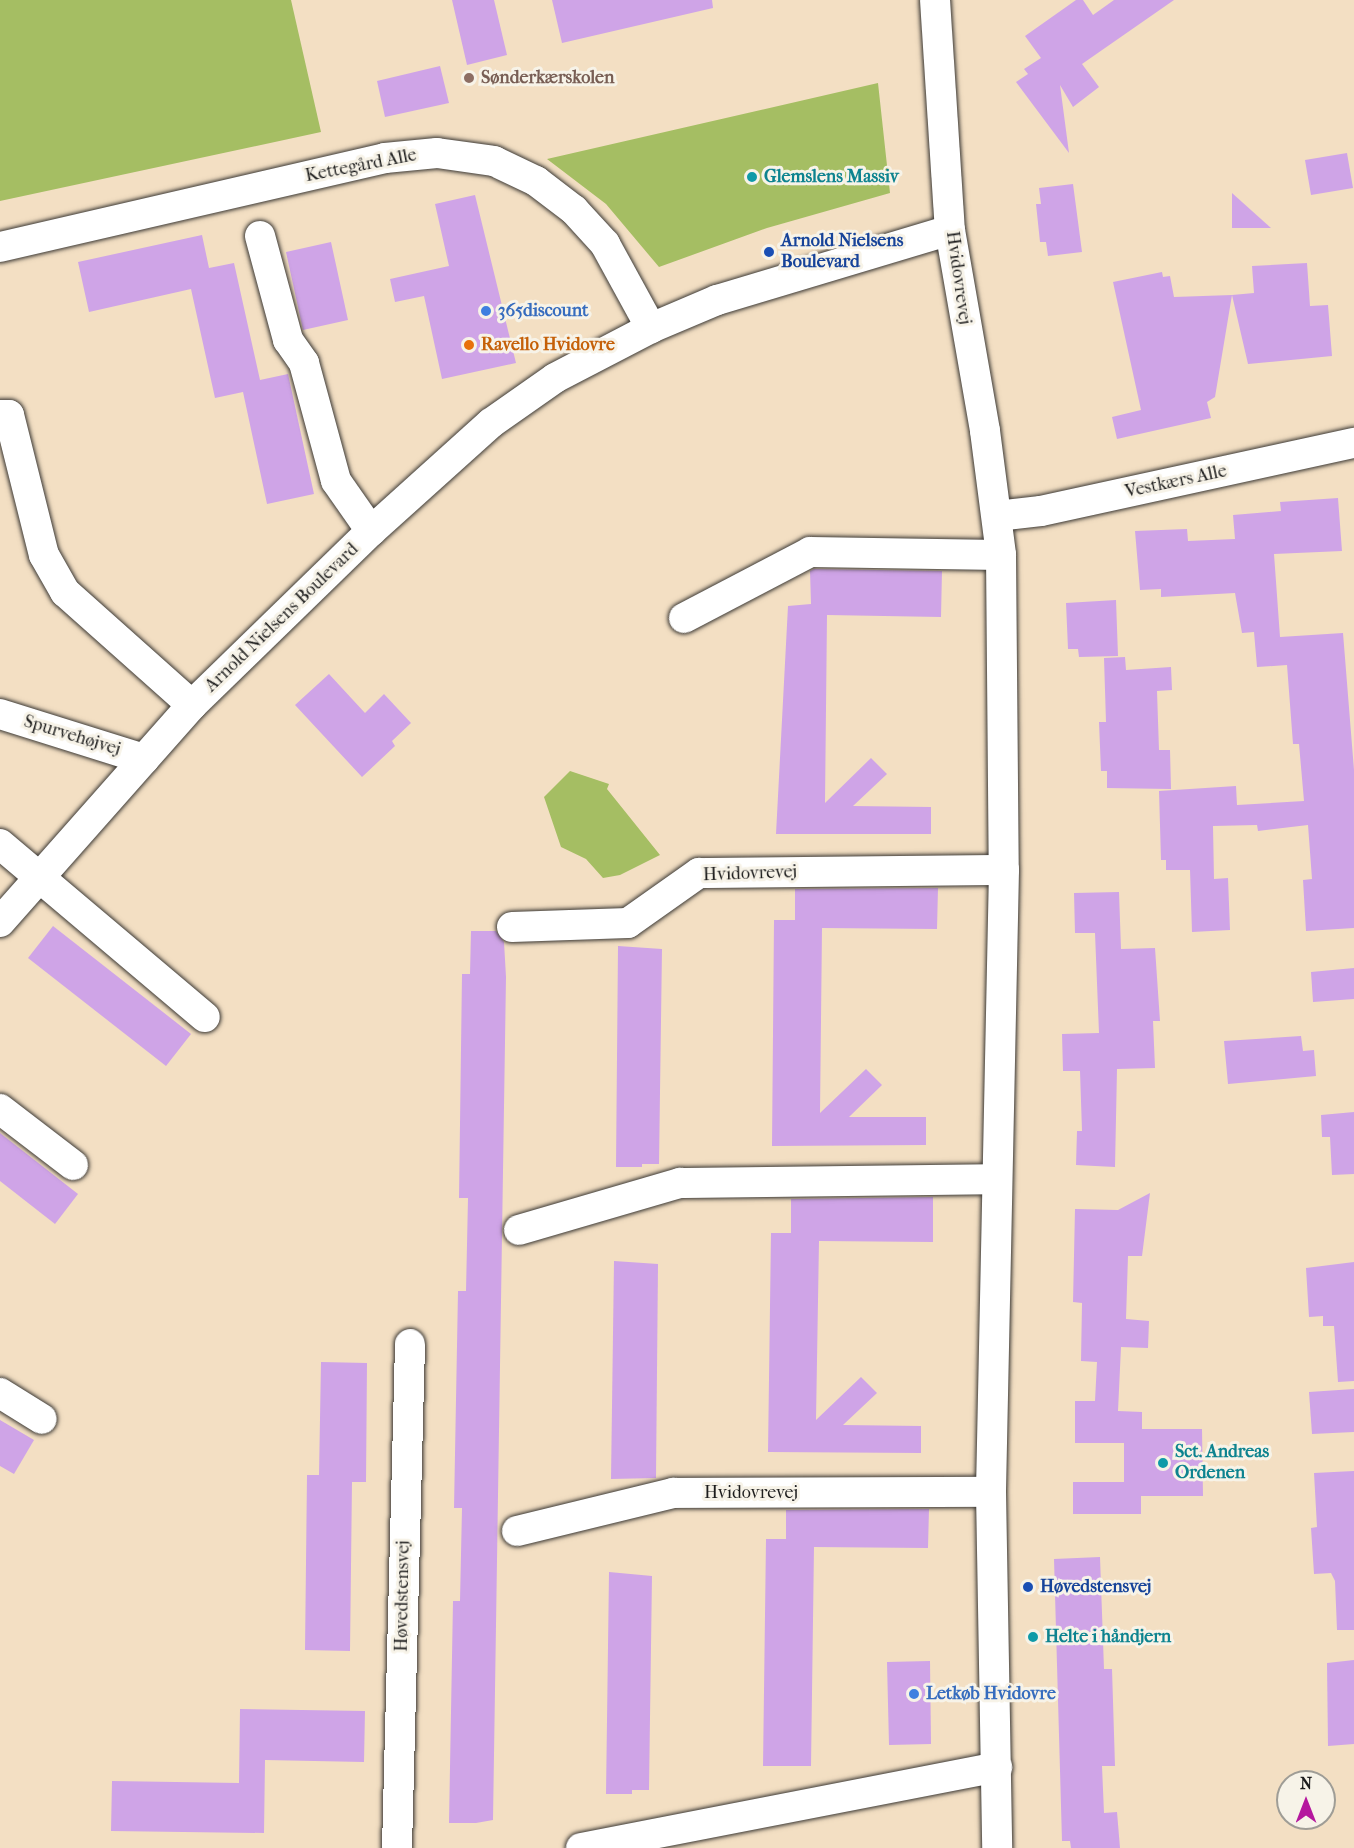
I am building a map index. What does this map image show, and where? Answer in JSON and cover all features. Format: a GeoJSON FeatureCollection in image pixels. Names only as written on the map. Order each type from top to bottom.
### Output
{"type":"FeatureCollection","features":[{"type":"Feature","properties":{"kind":"street","name":"Hvidovrevej"},"geometry":{"type":"LineString","coordinates":[[940,2],[950,230],[997,516],[1001,555],[1004,870],[991,1492],[997,1848]]}},
{"type":"Feature","properties":{"kind":"street","name":"Kettegård Alle"},"geometry":{"type":"LineString","coordinates":[[0,247],[385,158],[437,153],[494,161],[536,181],[574,210],[605,244],[651,328]]}},
{"type":"Feature","properties":{"kind":"street","name":"Arnold Nielsens Boulevard"},"geometry":{"type":"LineString","coordinates":[[0,922],[38,876],[192,705],[372,531],[491,423],[555,378],[651,328],[779,279],[950,230]]}},
{"type":"Feature","properties":{"kind":"street","name":"Arnold Nielsens Boulevard"},"geometry":{"type":"LineString","coordinates":[[260,236],[288,340],[304,363],[336,481],[372,531]]}},
{"type":"Feature","properties":{"kind":"street","name":"Arnold Nielsens Boulevard"},"geometry":{"type":"LineString","coordinates":[[0,415],[9,415],[44,555],[65,592],[192,705]]}},
{"type":"Feature","properties":{"kind":"street","name":"Vestkærs Alle"},"geometry":{"type":"LineString","coordinates":[[997,516],[1041,511],[1354,443]]}},
{"type":"Feature","properties":{"kind":"street"},"geometry":{"type":"LineString","coordinates":[[684,618],[810,552],[1001,555]]}},
{"type":"Feature","properties":{"kind":"street","name":"Spurvehøjvej"},"geometry":{"type":"LineString","coordinates":[[0,714],[144,759]]}},
{"type":"Feature","properties":{"kind":"street"},"geometry":{"type":"LineString","coordinates":[[0,844],[205,1017]]}},
{"type":"Feature","properties":{"kind":"street","name":"Hvidovrevej"},"geometry":{"type":"LineString","coordinates":[[512,927],[628,923],[699,873],[1004,870]]}},
{"type":"Feature","properties":{"kind":"street"},"geometry":{"type":"LineString","coordinates":[[0,1109],[73,1165]]}},
{"type":"Feature","properties":{"kind":"street"},"geometry":{"type":"LineString","coordinates":[[519,1230],[680,1183],[996,1179]]}},
{"type":"Feature","properties":{"kind":"street","name":"Høvedstensvej"},"geometry":{"type":"LineString","coordinates":[[397,1848],[410,1344]]}},
{"type":"Feature","properties":{"kind":"street"},"geometry":{"type":"LineString","coordinates":[[0,1393],[42,1419]]}},
{"type":"Feature","properties":{"kind":"street","name":"Hvidovrevej"},"geometry":{"type":"LineString","coordinates":[[517,1531],[673,1494],[991,1492]]}},
{"type":"Feature","properties":{"kind":"street"},"geometry":{"type":"LineString","coordinates":[[581,1848],[997,1767]]}},
{"type":"Feature","properties":{"kind":"green space"},"geometry":{"type":"Polygon","coordinates":[[[0,0],[291,0],[321,132],[0,201],[0,0]]]}},
{"type":"Feature","properties":{"kind":"green space"},"geometry":{"type":"Polygon","coordinates":[[[878,83],[890,193],[767,228],[659,267],[606,204],[547,159],[878,83]]]}},
{"type":"Feature","properties":{"kind":"green space"},"geometry":{"type":"Polygon","coordinates":[[[570,771],[609,784],[607,789],[660,855],[620,875],[603,878],[586,859],[561,847],[544,797],[570,771]]]}},
{"type":"Feature","properties":{"kind":"building"},"geometry":{"type":"Polygon","coordinates":[[[452,0],[494,0],[507,55],[467,65],[452,0]]]}},
{"type":"Feature","properties":{"kind":"building"},"geometry":{"type":"Polygon","coordinates":[[[552,0],[712,0],[713,8],[562,43],[552,0]]]}},
{"type":"Feature","properties":{"kind":"building"},"geometry":{"type":"Polygon","coordinates":[[[1076,0],[1083,0],[1093,15],[1114,0],[1174,0],[1082,64],[1099,87],[1073,107],[1060,85],[1069,153],[1016,82],[1028,74],[1024,69],[1041,58],[1025,36],[1076,0]]]}},
{"type":"Feature","properties":{"kind":"building"},"geometry":{"type":"Polygon","coordinates":[[[440,66],[449,103],[385,117],[377,81],[440,66]]]}},
{"type":"Feature","properties":{"kind":"building"},"geometry":{"type":"Polygon","coordinates":[[[1347,153],[1353,188],[1311,195],[1305,160],[1347,153]]]}},
{"type":"Feature","properties":{"kind":"building"},"geometry":{"type":"Polygon","coordinates":[[[1073,184],[1082,252],[1048,256],[1046,242],[1040,242],[1036,204],[1041,204],[1039,188],[1073,184]]]}},
{"type":"Feature","properties":{"kind":"building"},"geometry":{"type":"Polygon","coordinates":[[[1232,193],[1271,228],[1232,228],[1232,193]]]}},
{"type":"Feature","properties":{"kind":"building"},"geometry":{"type":"Polygon","coordinates":[[[475,195],[516,363],[442,379],[424,296],[395,302],[390,279],[449,266],[435,204],[475,195]]]}},
{"type":"Feature","properties":{"kind":"building"},"geometry":{"type":"Polygon","coordinates":[[[202,235],[209,268],[234,263],[260,380],[288,374],[314,494],[267,504],[243,392],[215,398],[191,289],[89,312],[78,262],[202,235]]]}},
{"type":"Feature","properties":{"kind":"building"},"geometry":{"type":"Polygon","coordinates":[[[331,242],[348,320],[303,330],[286,252],[331,242]]]}},
{"type":"Feature","properties":{"kind":"building"},"geometry":{"type":"Polygon","coordinates":[[[1307,263],[1310,306],[1328,305],[1332,356],[1248,364],[1232,295],[1254,293],[1252,266],[1307,263]]]}},
{"type":"Feature","properties":{"kind":"building"},"geometry":{"type":"Polygon","coordinates":[[[1162,272],[1163,277],[1170,276],[1174,297],[1232,295],[1215,397],[1207,402],[1211,418],[1117,439],[1112,417],[1141,410],[1113,282],[1162,272]]]}},
{"type":"Feature","properties":{"kind":"building"},"geometry":{"type":"Polygon","coordinates":[[[1338,498],[1342,551],[1274,554],[1280,637],[1343,633],[1354,770],[1354,928],[1306,931],[1303,880],[1312,879],[1308,825],[1258,831],[1257,825],[1213,826],[1214,879],[1228,878],[1230,930],[1192,932],[1190,870],[1166,870],[1166,860],[1161,860],[1159,791],[1236,786],[1237,805],[1304,801],[1299,744],[1293,744],[1287,665],[1257,667],[1254,632],[1242,633],[1235,593],[1161,597],[1161,589],[1140,590],[1135,531],[1187,529],[1188,541],[1235,539],[1233,515],[1281,511],[1280,502],[1338,498]]]}},
{"type":"Feature","properties":{"kind":"building"},"geometry":{"type":"Polygon","coordinates":[[[814,569],[942,571],[941,617],[827,615],[825,803],[871,758],[887,774],[853,806],[931,807],[931,834],[776,834],[788,606],[811,604],[810,571],[814,569]]]}},
{"type":"Feature","properties":{"kind":"building"},"geometry":{"type":"Polygon","coordinates":[[[1116,600],[1118,656],[1079,657],[1078,649],[1068,649],[1066,603],[1116,600]]]}},
{"type":"Feature","properties":{"kind":"building"},"geometry":{"type":"Polygon","coordinates":[[[1125,657],[1126,670],[1171,667],[1172,690],[1157,691],[1159,750],[1170,750],[1171,789],[1107,788],[1107,771],[1101,771],[1099,722],[1106,722],[1104,658],[1125,657]]]}},
{"type":"Feature","properties":{"kind":"building"},"geometry":{"type":"Polygon","coordinates":[[[329,674],[365,713],[384,694],[411,723],[392,741],[395,746],[362,777],[295,705],[329,674]]]}},
{"type":"Feature","properties":{"kind":"building"},"geometry":{"type":"Polygon","coordinates":[[[938,888],[937,929],[822,928],[820,1113],[866,1069],[882,1085],[849,1117],[926,1117],[926,1145],[772,1146],[774,920],[795,920],[795,889],[938,888]]]}},
{"type":"Feature","properties":{"kind":"building"},"geometry":{"type":"Polygon","coordinates":[[[1119,892],[1121,949],[1155,948],[1160,1021],[1153,1021],[1155,1068],[1117,1069],[1115,1167],[1076,1165],[1077,1131],[1082,1131],[1080,1071],[1063,1071],[1062,1034],[1099,1033],[1095,933],[1075,933],[1074,893],[1119,892]]]}},
{"type":"Feature","properties":{"kind":"building"},"geometry":{"type":"Polygon","coordinates":[[[53,926],[191,1034],[166,1066],[28,958],[53,926]]]}},
{"type":"Feature","properties":{"kind":"building"},"geometry":{"type":"Polygon","coordinates":[[[471,931],[496,931],[504,942],[506,977],[493,1820],[476,1823],[449,1823],[453,1601],[460,1601],[462,1508],[454,1508],[458,1291],[466,1291],[468,1198],[459,1198],[462,974],[470,974],[471,931]]]}},
{"type":"Feature","properties":{"kind":"building"},"geometry":{"type":"Polygon","coordinates":[[[618,946],[662,949],[659,1164],[642,1164],[642,1167],[616,1167],[618,946]]]}},
{"type":"Feature","properties":{"kind":"building"},"geometry":{"type":"Polygon","coordinates":[[[1354,968],[1354,999],[1313,1002],[1311,972],[1354,968]]]}},
{"type":"Feature","properties":{"kind":"building"},"geometry":{"type":"Polygon","coordinates":[[[1301,1036],[1303,1051],[1314,1050],[1316,1076],[1228,1084],[1224,1041],[1301,1036]]]}},
{"type":"Feature","properties":{"kind":"building"},"geometry":{"type":"Polygon","coordinates":[[[1354,1112],[1354,1174],[1332,1175],[1330,1137],[1322,1137],[1321,1115],[1354,1112]]]}},
{"type":"Feature","properties":{"kind":"building"},"geometry":{"type":"Polygon","coordinates":[[[0,1133],[78,1194],[55,1224],[0,1181],[0,1133]]]}},
{"type":"Feature","properties":{"kind":"building"},"geometry":{"type":"Polygon","coordinates":[[[1150,1193],[1142,1256],[1128,1256],[1126,1319],[1149,1321],[1148,1348],[1121,1347],[1118,1411],[1142,1412],[1142,1429],[1202,1429],[1203,1496],[1141,1496],[1141,1514],[1073,1514],[1073,1482],[1124,1482],[1124,1443],[1075,1443],[1075,1401],[1095,1401],[1097,1362],[1081,1361],[1082,1303],[1073,1302],[1075,1209],[1118,1210],[1150,1193]]]}},
{"type":"Feature","properties":{"kind":"building"},"geometry":{"type":"Polygon","coordinates":[[[933,1197],[933,1242],[819,1241],[816,1420],[861,1377],[877,1393],[843,1425],[921,1426],[921,1453],[768,1452],[771,1233],[791,1233],[791,1199],[933,1197]]]}},
{"type":"Feature","properties":{"kind":"building"},"geometry":{"type":"Polygon","coordinates":[[[614,1261],[658,1264],[656,1478],[611,1479],[614,1261]]]}},
{"type":"Feature","properties":{"kind":"building"},"geometry":{"type":"Polygon","coordinates":[[[1354,1262],[1354,1381],[1338,1382],[1334,1326],[1323,1326],[1323,1316],[1309,1317],[1306,1268],[1354,1262]]]}},
{"type":"Feature","properties":{"kind":"building"},"geometry":{"type":"Polygon","coordinates":[[[321,1362],[367,1363],[366,1482],[352,1482],[350,1651],[305,1650],[307,1475],[319,1475],[321,1362]]]}},
{"type":"Feature","properties":{"kind":"building"},"geometry":{"type":"Polygon","coordinates":[[[1354,1389],[1354,1432],[1312,1434],[1309,1392],[1354,1389]]]}},
{"type":"Feature","properties":{"kind":"building"},"geometry":{"type":"Polygon","coordinates":[[[0,1420],[34,1440],[14,1474],[0,1466],[0,1420]]]}},
{"type":"Feature","properties":{"kind":"building"},"geometry":{"type":"Polygon","coordinates":[[[1354,1471],[1354,1630],[1337,1630],[1335,1581],[1331,1573],[1314,1574],[1311,1528],[1317,1527],[1314,1473],[1354,1471]]]}},
{"type":"Feature","properties":{"kind":"building"},"geometry":{"type":"Polygon","coordinates":[[[929,1509],[928,1548],[814,1547],[811,1766],[763,1766],[766,1539],[786,1539],[786,1510],[929,1509]]]}},
{"type":"Feature","properties":{"kind":"building"},"geometry":{"type":"Polygon","coordinates":[[[1100,1557],[1104,1669],[1112,1669],[1115,1766],[1102,1766],[1104,1813],[1117,1812],[1120,1848],[1071,1848],[1070,1841],[1062,1841],[1054,1559],[1100,1557]]]}},
{"type":"Feature","properties":{"kind":"building"},"geometry":{"type":"Polygon","coordinates":[[[609,1572],[652,1576],[649,1790],[632,1790],[632,1794],[606,1794],[609,1572]]]}},
{"type":"Feature","properties":{"kind":"building"},"geometry":{"type":"Polygon","coordinates":[[[1354,1660],[1354,1744],[1328,1746],[1327,1663],[1354,1660]]]}},
{"type":"Feature","properties":{"kind":"building"},"geometry":{"type":"Polygon","coordinates":[[[930,1661],[931,1744],[889,1745],[887,1662],[930,1661]]]}},
{"type":"Feature","properties":{"kind":"building"},"geometry":{"type":"Polygon","coordinates":[[[240,1709],[365,1711],[364,1762],[265,1760],[264,1833],[111,1831],[112,1781],[239,1783],[240,1709]]]}},
{"type":"Feature","properties":{"kind":"place","name":"Sønderkærskolen"},"geometry":{"type":"Point","coordinates":[469,78]}},
{"type":"Feature","properties":{"kind":"place","name":"Glemslens Massiv"},"geometry":{"type":"Point","coordinates":[752,177]}},
{"type":"Feature","properties":{"kind":"place","name":"Arnold Nielsens Boulevard"},"geometry":{"type":"Point","coordinates":[769,252]}},
{"type":"Feature","properties":{"kind":"place","name":"365discount"},"geometry":{"type":"Point","coordinates":[486,311]}},
{"type":"Feature","properties":{"kind":"place","name":"Ravello Hvidovre"},"geometry":{"type":"Point","coordinates":[469,345]}},
{"type":"Feature","properties":{"kind":"place","name":"Sct. Andreas Ordenen"},"geometry":{"type":"Point","coordinates":[1163,1463]}},
{"type":"Feature","properties":{"kind":"place","name":"Høvedstensvej"},"geometry":{"type":"Point","coordinates":[1028,1587]}},
{"type":"Feature","properties":{"kind":"place","name":"Helte i håndjern"},"geometry":{"type":"Point","coordinates":[1033,1637]}},
{"type":"Feature","properties":{"kind":"place","name":"Letkøb Hvidovre"},"geometry":{"type":"Point","coordinates":[914,1694]}}]}
